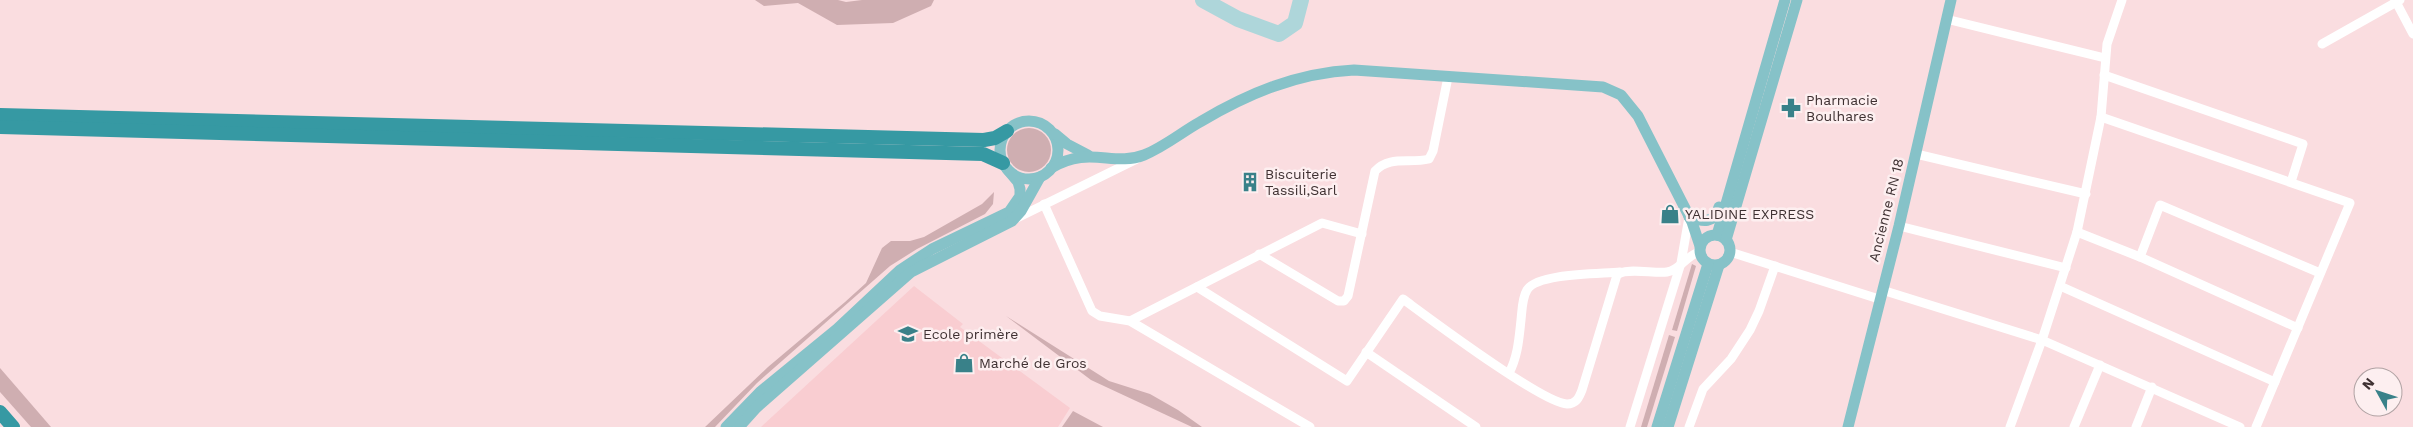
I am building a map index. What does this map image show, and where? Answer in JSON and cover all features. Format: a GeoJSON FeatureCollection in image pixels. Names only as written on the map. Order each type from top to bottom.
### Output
{"type":"FeatureCollection","features":[{"type":"Feature","properties":{"kind":"highway"},"geometry":{"type":"LineString","coordinates":[[0,115],[984,140],[995,138],[1007,131]]}},
{"type":"Feature","properties":{"kind":"highway"},"geometry":{"type":"LineString","coordinates":[[0,127],[983,154],[1005,166]]}},
{"type":"Feature","properties":{"kind":"highway"},"geometry":{"type":"LineString","coordinates":[[0,412],[14,427]]}},
{"type":"Feature","properties":{"kind":"main road"},"geometry":{"type":"LineString","coordinates":[[1718,237],[1785,0]]}},
{"type":"Feature","properties":{"kind":"main road"},"geometry":{"type":"LineString","coordinates":[[1718,237],[1797,0]]}},
{"type":"Feature","properties":{"kind":"main road","name":"Ancienne RN 18"},"geometry":{"type":"LineString","coordinates":[[1848,427],[1899,226],[1951,0]]}},
{"type":"Feature","properties":{"kind":"main road"},"geometry":{"type":"LineString","coordinates":[[739,427],[756,408],[911,272],[1012,220],[1021,211],[1040,177],[1052,168],[1074,157],[1089,155],[1121,158],[1143,155],[1242,98],[1285,81],[1328,71],[1354,70],[1603,87],[1621,96],[1638,116],[1690,219],[1702,259],[1713,264],[1726,260],[1730,252],[1718,237],[1690,219]]}},
{"type":"Feature","properties":{"kind":"main road"},"geometry":{"type":"LineString","coordinates":[[726,427],[760,392],[837,329],[900,270],[932,249],[1009,212],[1020,196],[1018,182],[1005,166],[1001,144],[1007,131],[1012,126],[1026,121],[1040,123],[1066,144],[1089,155]]}},
{"type":"Feature","properties":{"kind":"main road"},"geometry":{"type":"LineString","coordinates":[[1046,126],[1057,142],[1056,160],[1052,168]]}},
{"type":"Feature","properties":{"kind":"main road"},"geometry":{"type":"LineString","coordinates":[[1005,166],[1018,177],[1026,179],[1040,177]]}},
{"type":"Feature","properties":{"kind":"main road"},"geometry":{"type":"LineString","coordinates":[[1690,219],[1705,222],[1715,217],[1727,184],[1737,167]]}},
{"type":"Feature","properties":{"kind":"main road"},"geometry":{"type":"LineString","coordinates":[[1700,249],[1703,240],[1718,237]]}},
{"type":"Feature","properties":{"kind":"main road"},"geometry":{"type":"LineString","coordinates":[[1657,427],[1713,264]]}},
{"type":"Feature","properties":{"kind":"main road"},"geometry":{"type":"LineString","coordinates":[[1668,427],[1713,264]]}},
{"type":"Feature","properties":{"kind":"street"},"geometry":{"type":"LineString","coordinates":[[2010,427],[2042,340],[2077,232],[2101,117],[2107,44],[2122,0]]}},
{"type":"Feature","properties":{"kind":"street"},"geometry":{"type":"LineString","coordinates":[[2322,44],[2397,1],[2413,34]]}},
{"type":"Feature","properties":{"kind":"street"},"geometry":{"type":"LineString","coordinates":[[1946,19],[2105,58]]}},
{"type":"Feature","properties":{"kind":"street"},"geometry":{"type":"LineString","coordinates":[[2104,75],[2303,144],[2291,182]]}},
{"type":"Feature","properties":{"kind":"street"},"geometry":{"type":"LineString","coordinates":[[1259,254],[1338,301],[1344,300],[1348,296],[1375,171],[1382,163],[1428,160],[1433,151],[1448,77]]}},
{"type":"Feature","properties":{"kind":"street"},"geometry":{"type":"LineString","coordinates":[[2101,117],[2350,203],[2256,427]]}},
{"type":"Feature","properties":{"kind":"street"},"geometry":{"type":"LineString","coordinates":[[1916,154],[2086,194]]}},
{"type":"Feature","properties":{"kind":"street"},"geometry":{"type":"LineString","coordinates":[[1012,220],[1143,155]]}},
{"type":"Feature","properties":{"kind":"street"},"geometry":{"type":"LineString","coordinates":[[1044,204],[1092,311],[1100,316],[1130,321],[1276,405],[1310,427]]}},
{"type":"Feature","properties":{"kind":"street"},"geometry":{"type":"LineString","coordinates":[[2140,257],[2160,204],[2320,272]]}},
{"type":"Feature","properties":{"kind":"street"},"geometry":{"type":"LineString","coordinates":[[1630,427],[1681,264],[1690,219]]}},
{"type":"Feature","properties":{"kind":"street"},"geometry":{"type":"LineString","coordinates":[[1130,321],[1322,223],[1362,234]]}},
{"type":"Feature","properties":{"kind":"street"},"geometry":{"type":"LineString","coordinates":[[1899,226],[2066,268]]}},
{"type":"Feature","properties":{"kind":"street"},"geometry":{"type":"LineString","coordinates":[[2077,232],[2140,257],[2298,328]]}},
{"type":"Feature","properties":{"kind":"street"},"geometry":{"type":"LineString","coordinates":[[1509,373],[1518,347],[1524,297],[1533,284],[1548,278],[1620,272],[1668,272],[1675,270],[1700,249]]}},
{"type":"Feature","properties":{"kind":"street"},"geometry":{"type":"LineString","coordinates":[[1730,252],[2042,340],[2240,427]]}},
{"type":"Feature","properties":{"kind":"street"},"geometry":{"type":"LineString","coordinates":[[1689,427],[1702,389],[1731,359],[1750,330],[1775,266]]}},
{"type":"Feature","properties":{"kind":"street"},"geometry":{"type":"LineString","coordinates":[[1198,287],[1347,380],[1402,299],[1509,373],[1556,402],[1569,404],[1578,400],[1596,350],[1614,284],[1620,272]]}},
{"type":"Feature","properties":{"kind":"street"},"geometry":{"type":"LineString","coordinates":[[2060,286],[2275,382]]}},
{"type":"Feature","properties":{"kind":"street"},"geometry":{"type":"LineString","coordinates":[[1366,352],[1476,427]]}},
{"type":"Feature","properties":{"kind":"street"},"geometry":{"type":"LineString","coordinates":[[2074,427],[2100,365]]}},
{"type":"Feature","properties":{"kind":"street"},"geometry":{"type":"LineString","coordinates":[[2136,427],[2152,387]]}},
{"type":"Feature","properties":{"kind":"shaded area"},"geometry":{"type":"Polygon","coordinates":[[[755,0],[838,0],[846,2],[862,0],[934,0],[931,6],[893,23],[837,25],[798,3],[764,6],[755,0]]]}},
{"type":"Feature","properties":{"kind":"shaded area"},"geometry":{"type":"Polygon","coordinates":[[[1029,128],[1041,132],[1047,138],[1051,150],[1047,162],[1041,168],[1029,172],[1017,168],[1011,162],[1007,150],[1011,138],[1017,132],[1029,128]]]}},
{"type":"Feature","properties":{"kind":"shaded area"},"geometry":{"type":"Polygon","coordinates":[[[994,192],[993,204],[985,214],[917,249],[890,266],[757,383],[715,427],[705,427],[768,367],[866,283],[882,248],[891,241],[910,241],[924,237],[982,204],[994,192]]]}},
{"type":"Feature","properties":{"kind":"shaded area"},"geometry":{"type":"Polygon","coordinates":[[[1692,264],[1696,266],[1677,331],[1672,330],[1692,264]]]}},
{"type":"Feature","properties":{"kind":"shaded area","name":"Marché de Gros"},"geometry":{"type":"Polygon","coordinates":[[[914,286],[963,324],[960,327],[1070,408],[1058,427],[761,427],[914,286]]]}},
{"type":"Feature","properties":{"kind":"shaded area"},"geometry":{"type":"Polygon","coordinates":[[[1006,316],[1109,381],[1150,394],[1202,427],[1192,427],[1091,380],[1006,316]]]}},
{"type":"Feature","properties":{"kind":"shaded area"},"geometry":{"type":"Polygon","coordinates":[[[1669,335],[1675,337],[1647,427],[1641,427],[1669,335]]]}},
{"type":"Feature","properties":{"kind":"shaded area"},"geometry":{"type":"Polygon","coordinates":[[[0,368],[51,427],[31,427],[0,392],[0,368]]]}},
{"type":"Feature","properties":{"kind":"shaded area"},"geometry":{"type":"Polygon","coordinates":[[[1073,411],[1103,427],[1062,427],[1073,411]]]}},
{"type":"Feature","properties":{"kind":"waterway"},"geometry":{"type":"LineString","coordinates":[[1203,0],[1238,19],[1279,34],[1295,23],[1301,0]]}},
{"type":"Feature","properties":{"kind":"place","name":"Pharmacie Boulhares"},"geometry":{"type":"Point","coordinates":[1791,108]}},
{"type":"Feature","properties":{"kind":"place","name":"Biscuiterie Tassili,Sarl"},"geometry":{"type":"Point","coordinates":[1250,182]}},
{"type":"Feature","properties":{"kind":"place","name":"YALIDINE EXPRESS"},"geometry":{"type":"Point","coordinates":[1670,214]}},
{"type":"Feature","properties":{"kind":"place","name":"Ecole primère"},"geometry":{"type":"Point","coordinates":[908,334]}},
{"type":"Feature","properties":{"kind":"place","name":"Marché de Gros"},"geometry":{"type":"Point","coordinates":[964,363]}}]}
